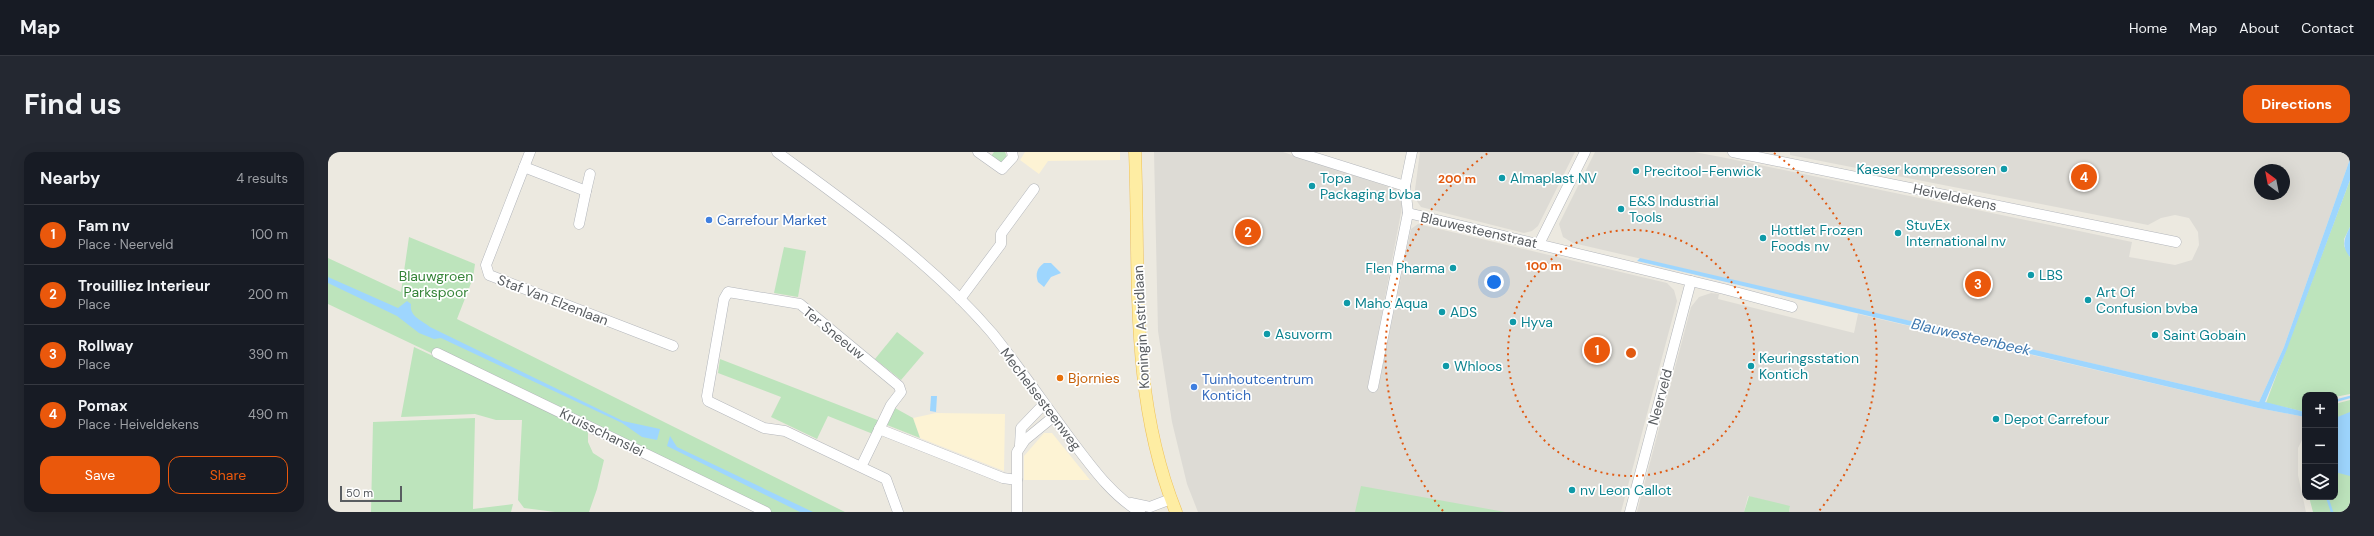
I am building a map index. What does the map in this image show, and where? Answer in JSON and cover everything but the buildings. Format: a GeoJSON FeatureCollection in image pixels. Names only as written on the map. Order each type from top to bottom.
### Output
{"type":"FeatureCollection","features":[{"type":"Feature","properties":{"kind":"main road","name":"Koningin Astridlaan"},"geometry":{"type":"LineString","coordinates":[[1135,152],[1141,370],[1157,455],[1172,508]]}},
{"type":"Feature","properties":{"kind":"street","name":"Staf Van Elzenlaan"},"geometry":{"type":"LineString","coordinates":[[530,152],[486,265],[490,275],[673,346]]}},
{"type":"Feature","properties":{"kind":"street","name":"Mechelsesteenweg"},"geometry":{"type":"LineString","coordinates":[[777,152],[925,266],[960,298],[992,334],[1090,465],[1121,499],[1140,512]]}},
{"type":"Feature","properties":{"kind":"street"},"geometry":{"type":"LineString","coordinates":[[978,152],[1002,169],[1013,157],[1012,152]]}},
{"type":"Feature","properties":{"kind":"street"},"geometry":{"type":"LineString","coordinates":[[1297,152],[1405,186]]}},
{"type":"Feature","properties":{"kind":"street","name":"Blauwesteenstraat"},"geometry":{"type":"LineString","coordinates":[[1372,387],[1408,213],[1405,186],[1412,152]]}},
{"type":"Feature","properties":{"kind":"street"},"geometry":{"type":"LineString","coordinates":[[1539,244],[1585,152]]}},
{"type":"Feature","properties":{"kind":"street","name":"Heiveldekens"},"geometry":{"type":"LineString","coordinates":[[1733,152],[2176,242]]}},
{"type":"Feature","properties":{"kind":"street"},"geometry":{"type":"LineString","coordinates":[[524,167],[586,191]]}},
{"type":"Feature","properties":{"kind":"street"},"geometry":{"type":"LineString","coordinates":[[579,224],[590,174]]}},
{"type":"Feature","properties":{"kind":"street"},"geometry":{"type":"LineString","coordinates":[[960,298],[1001,244],[1001,234],[1034,189]]}},
{"type":"Feature","properties":{"kind":"street","name":"Blauwesteenstraat"},"geometry":{"type":"LineString","coordinates":[[1408,213],[1691,281],[1792,307]]}},
{"type":"Feature","properties":{"kind":"street","name":"Neerveld"},"geometry":{"type":"LineString","coordinates":[[1630,512],[1691,281]]}},
{"type":"Feature","properties":{"kind":"street","name":"Ter Sneeuw"},"geometry":{"type":"LineString","coordinates":[[728,292],[801,305],[900,387],[901,392],[891,405],[879,429],[861,467],[785,431],[764,428],[708,401],[707,396],[718,331],[724,299],[728,292]]}},
{"type":"Feature","properties":{"kind":"street","name":"Kruisschanslei"},"geometry":{"type":"LineString","coordinates":[[437,353],[766,512]]}},
{"type":"Feature","properties":{"kind":"street"},"geometry":{"type":"LineString","coordinates":[[1017,512],[1018,452],[1020,446],[1021,428],[1044,404]]}},
{"type":"Feature","properties":{"kind":"street"},"geometry":{"type":"LineString","coordinates":[[1020,446],[1053,417]]}},
{"type":"Feature","properties":{"kind":"street"},"geometry":{"type":"LineString","coordinates":[[879,429],[1003,478],[1017,480]]}},
{"type":"Feature","properties":{"kind":"street"},"geometry":{"type":"LineString","coordinates":[[861,467],[888,481],[898,512]]}},
{"type":"Feature","properties":{"kind":"street","name":"Mechelsesteenweg"},"geometry":{"type":"LineString","coordinates":[[1121,499],[1137,505],[1172,508]]}},
{"type":"Feature","properties":{"kind":"shaded area"},"geometry":{"type":"Polygon","coordinates":[[[1025,152],[1120,152],[1120,160],[1048,161],[1039,174],[1020,160],[1025,152]]]}},
{"type":"Feature","properties":{"kind":"shaded area"},"geometry":{"type":"Polygon","coordinates":[[[1154,152],[1283,152],[1398,190],[1403,202],[1368,387],[1378,389],[1411,229],[1418,224],[1667,283],[1674,290],[1677,301],[1621,512],[1198,512],[1187,484],[1172,422],[1158,331],[1154,152]]]}},
{"type":"Feature","properties":{"kind":"shaded area"},"geometry":{"type":"Polygon","coordinates":[[[1420,152],[1575,152],[1538,226],[1532,231],[1524,233],[1421,207],[1414,197],[1420,152]]]}},
{"type":"Feature","properties":{"kind":"shaded area"},"geometry":{"type":"Polygon","coordinates":[[[1595,152],[1694,152],[2132,242],[2129,257],[2175,265],[2192,260],[2199,245],[2198,232],[2189,218],[2175,215],[2161,218],[2148,225],[1790,155],[1790,152],[2350,152],[2350,159],[2284,347],[2259,402],[1573,243],[1563,237],[1559,224],[1595,152]]]}},
{"type":"Feature","properties":{"kind":"shaded area"},"geometry":{"type":"Polygon","coordinates":[[[1711,293],[1719,294],[1718,299],[1854,333],[1858,314],[2258,408],[2302,416],[2302,440],[2298,448],[2298,475],[2302,500],[2303,500],[2306,512],[1789,512],[1790,507],[1748,496],[1744,512],[1637,512],[1691,307],[1699,297],[1711,293]]]}},
{"type":"Feature","properties":{"kind":"shaded area"},"geometry":{"type":"Polygon","coordinates":[[[936,413],[1005,414],[1004,471],[920,438],[913,418],[936,413]]]}},
{"type":"Feature","properties":{"kind":"shaded area"},"geometry":{"type":"Polygon","coordinates":[[[1044,433],[1052,433],[1090,480],[1024,480],[1024,456],[1044,433]]]}},
{"type":"Feature","properties":{"kind":"green space"},"geometry":{"type":"Polygon","coordinates":[[[994,152],[1005,152],[1007,157],[1001,163],[991,156],[994,152]]]}},
{"type":"Feature","properties":{"kind":"green space"},"geometry":{"type":"Polygon","coordinates":[[[2350,180],[2350,227],[2344,239],[2344,246],[2350,257],[2350,394],[2338,396],[2338,392],[2302,392],[2302,411],[2266,403],[2350,180]]]}},
{"type":"Feature","properties":{"kind":"green space","name":"Blauwgroen Parkspoor"},"geometry":{"type":"Polygon","coordinates":[[[409,237],[475,264],[473,278],[457,319],[845,512],[766,512],[328,304],[328,258],[401,292],[409,237]]]}},
{"type":"Feature","properties":{"kind":"green space"},"geometry":{"type":"Polygon","coordinates":[[[784,247],[806,251],[798,297],[774,293],[784,247]]]}},
{"type":"Feature","properties":{"kind":"green space"},"geometry":{"type":"Polygon","coordinates":[[[897,332],[924,353],[901,380],[875,359],[897,332]]]}},
{"type":"Feature","properties":{"kind":"green space"},"geometry":{"type":"Polygon","coordinates":[[[414,347],[588,429],[588,442],[593,453],[604,460],[597,489],[589,512],[555,512],[524,508],[518,500],[522,420],[496,420],[475,414],[401,417],[414,347]]]}},
{"type":"Feature","properties":{"kind":"green space"},"geometry":{"type":"Polygon","coordinates":[[[720,359],[880,421],[873,434],[828,416],[817,439],[771,417],[781,397],[718,373],[720,359]]]}},
{"type":"Feature","properties":{"kind":"green space"},"geometry":{"type":"Polygon","coordinates":[[[2350,400],[2350,512],[2313,512],[2310,500],[2338,500],[2338,403],[2350,400]]]}},
{"type":"Feature","properties":{"kind":"green space"},"geometry":{"type":"Polygon","coordinates":[[[895,408],[913,418],[920,438],[887,425],[895,408]]]}},
{"type":"Feature","properties":{"kind":"green space"},"geometry":{"type":"Polygon","coordinates":[[[475,418],[473,509],[513,504],[511,512],[371,512],[373,422],[475,418]]]}},
{"type":"Feature","properties":{"kind":"green space"},"geometry":{"type":"Polygon","coordinates":[[[1361,486],[1505,512],[1355,512],[1361,486]]]}},
{"type":"Feature","properties":{"kind":"green space"},"geometry":{"type":"Polygon","coordinates":[[[1749,496],[1790,506],[1789,512],[1744,512],[1749,496]]]}},
{"type":"Feature","properties":{"kind":"water","name":"Blauwesteenbeek"},"geometry":{"type":"Polygon","coordinates":[[[2350,159],[2350,180],[2287,349],[2265,402],[2302,411],[2302,416],[2258,408],[1637,261],[1640,258],[2259,402],[2284,347],[2350,159]]]}},
{"type":"Feature","properties":{"kind":"water"},"geometry":{"type":"Polygon","coordinates":[[[2350,227],[2350,257],[2345,250],[2344,242],[2350,227]]]}},
{"type":"Feature","properties":{"kind":"water"},"geometry":{"type":"Polygon","coordinates":[[[1044,263],[1051,263],[1061,273],[1051,277],[1044,287],[1038,282],[1037,274],[1038,269],[1044,263]]]}},
{"type":"Feature","properties":{"kind":"water"},"geometry":{"type":"Polygon","coordinates":[[[328,277],[398,308],[407,301],[411,304],[414,315],[430,327],[623,421],[660,429],[657,440],[642,437],[622,423],[441,338],[434,339],[419,333],[397,316],[328,283],[328,277]]]}},
{"type":"Feature","properties":{"kind":"water"},"geometry":{"type":"Polygon","coordinates":[[[931,396],[937,396],[936,412],[930,411],[931,396]]]}},
{"type":"Feature","properties":{"kind":"water"},"geometry":{"type":"Polygon","coordinates":[[[2350,412],[2350,476],[2338,473],[2338,417],[2350,412]]]}},
{"type":"Feature","properties":{"kind":"water"},"geometry":{"type":"Polygon","coordinates":[[[670,436],[677,447],[813,512],[800,512],[667,446],[670,436]]]}},
{"type":"Feature","properties":{"kind":"waterway"},"geometry":{"type":"LineString","coordinates":[[2338,400],[2350,397]]}},
{"type":"Feature","properties":{"kind":"waterway"},"geometry":{"type":"LineString","coordinates":[[2328,500],[2332,512]]}},
{"type":"Feature","properties":{"kind":"place","name":"Kaeser kompressoren"},"geometry":{"type":"Point","coordinates":[2004,169]}},
{"type":"Feature","properties":{"kind":"place","name":"Precitool-Fenwick"},"geometry":{"type":"Point","coordinates":[1636,171]}},
{"type":"Feature","properties":{"kind":"place","name":"Pomax"},"geometry":{"type":"Point","coordinates":[2084,177]}},
{"type":"Feature","properties":{"kind":"place","name":"Almaplast NV"},"geometry":{"type":"Point","coordinates":[1502,178]}},
{"type":"Feature","properties":{"kind":"place","name":"Topa Packaging bvba"},"geometry":{"type":"Point","coordinates":[1312,186]}},
{"type":"Feature","properties":{"kind":"place","name":"E&S Industrial Tools"},"geometry":{"type":"Point","coordinates":[1621,209]}},
{"type":"Feature","properties":{"kind":"place","name":"Carrefour Market"},"geometry":{"type":"Point","coordinates":[709,220]}},
{"type":"Feature","properties":{"kind":"place","name":"Trouilliez Interieur"},"geometry":{"type":"Point","coordinates":[1248,232]}},
{"type":"Feature","properties":{"kind":"place","name":"StuvEx International nv"},"geometry":{"type":"Point","coordinates":[1898,233]}},
{"type":"Feature","properties":{"kind":"place","name":"Hottlet Frozen Foods nv"},"geometry":{"type":"Point","coordinates":[1763,238]}},
{"type":"Feature","properties":{"kind":"place","name":"Flen Pharma"},"geometry":{"type":"Point","coordinates":[1453,268]}},
{"type":"Feature","properties":{"kind":"place","name":"LBS"},"geometry":{"type":"Point","coordinates":[2031,275]}},
{"type":"Feature","properties":{"kind":"place","name":"Rollway"},"geometry":{"type":"Point","coordinates":[1978,284]}},
{"type":"Feature","properties":{"kind":"place","name":"Art Of Confusion bvba"},"geometry":{"type":"Point","coordinates":[2088,300]}},
{"type":"Feature","properties":{"kind":"place","name":"Maho Aqua"},"geometry":{"type":"Point","coordinates":[1347,303]}},
{"type":"Feature","properties":{"kind":"place","name":"ADS"},"geometry":{"type":"Point","coordinates":[1442,312]}},
{"type":"Feature","properties":{"kind":"place","name":"Hyva"},"geometry":{"type":"Point","coordinates":[1513,322]}},
{"type":"Feature","properties":{"kind":"place","name":"Asuvorm"},"geometry":{"type":"Point","coordinates":[1267,334]}},
{"type":"Feature","properties":{"kind":"place","name":"Saint Gobain"},"geometry":{"type":"Point","coordinates":[2155,335]}},
{"type":"Feature","properties":{"kind":"place","name":"Fam nv"},"geometry":{"type":"Point","coordinates":[1597,350]}},
{"type":"Feature","properties":{"kind":"place","name":"Whloos"},"geometry":{"type":"Point","coordinates":[1446,366]}},
{"type":"Feature","properties":{"kind":"place","name":"Keuringsstation Kontich"},"geometry":{"type":"Point","coordinates":[1751,366]}},
{"type":"Feature","properties":{"kind":"place","name":"Bjornies"},"geometry":{"type":"Point","coordinates":[1060,378]}},
{"type":"Feature","properties":{"kind":"place","name":"Tuinhoutcentrum Kontich"},"geometry":{"type":"Point","coordinates":[1194,387]}},
{"type":"Feature","properties":{"kind":"place","name":"Depot Carrefour"},"geometry":{"type":"Point","coordinates":[1996,419]}},
{"type":"Feature","properties":{"kind":"place","name":"nv Leon Callot"},"geometry":{"type":"Point","coordinates":[1572,490]}}]}
